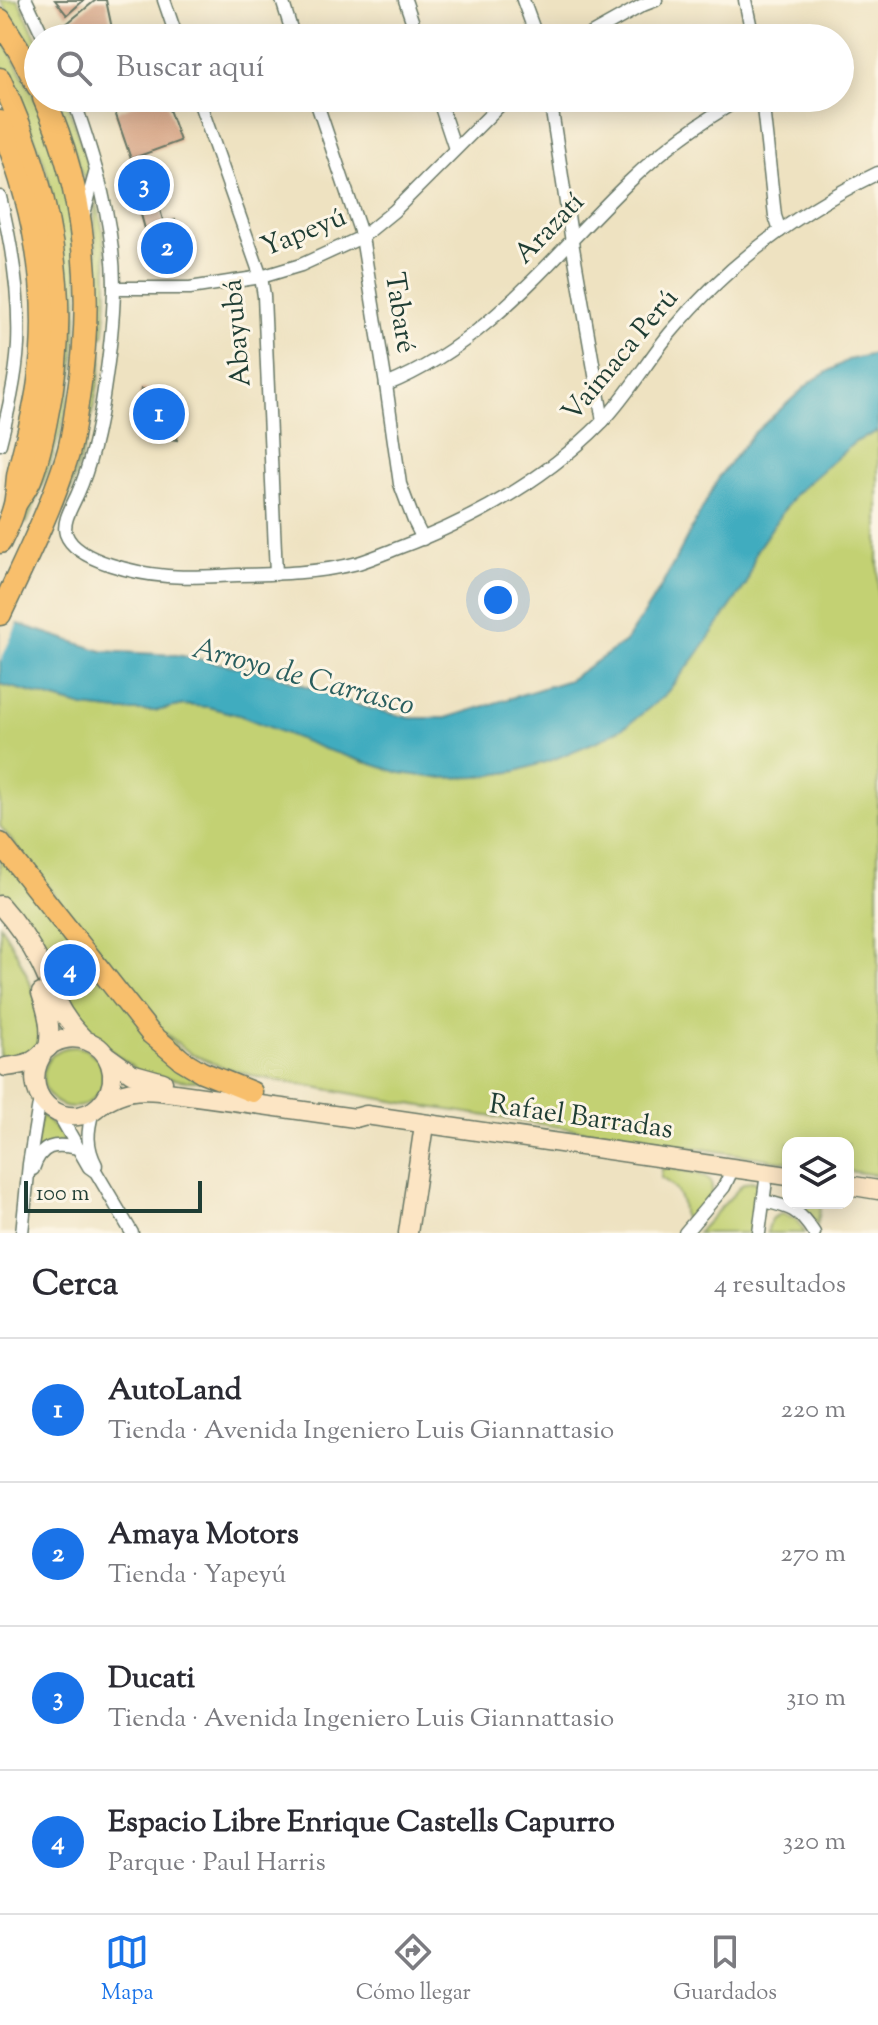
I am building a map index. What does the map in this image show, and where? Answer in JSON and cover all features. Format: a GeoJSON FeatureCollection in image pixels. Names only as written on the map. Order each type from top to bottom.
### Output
{"type":"FeatureCollection","features":[{"type":"Feature","properties":{"kind":"highway"},"geometry":{"type":"LineString","coordinates":[[0,20],[24,62]]}},
{"type":"Feature","properties":{"kind":"highway"},"geometry":{"type":"LineString","coordinates":[[0,614],[47,510],[68,453],[83,368],[86,287],[80,225],[70,174],[49,112]]}},
{"type":"Feature","properties":{"kind":"highway"},"geometry":{"type":"LineString","coordinates":[[0,122],[25,195],[38,253],[43,330],[33,418],[18,474],[15,506],[0,542]]}},
{"type":"Feature","properties":{"kind":"main road"},"geometry":{"type":"LineString","coordinates":[[0,78],[33,157],[46,203],[59,306],[56,367],[47,423],[30,482],[15,506]]}},
{"type":"Feature","properties":{"kind":"main road"},"geometry":{"type":"LineString","coordinates":[[0,843],[151,1034],[202,1072],[252,1092]]}},
{"type":"Feature","properties":{"kind":"main road","name":"Rafael Barradas"},"geometry":{"type":"LineString","coordinates":[[0,905],[31,945],[63,1016],[84,1039],[124,1069],[150,1080],[357,1108],[366,1115]]}},
{"type":"Feature","properties":{"kind":"main road"},"geometry":{"type":"LineString","coordinates":[[0,917],[33,970],[50,1023],[50,1036],[35,1071],[38,1093]]}},
{"type":"Feature","properties":{"kind":"main road"},"geometry":{"type":"LineString","coordinates":[[3,1067],[33,1061],[65,1039],[84,1039]]}},
{"type":"Feature","properties":{"kind":"main road"},"geometry":{"type":"LineString","coordinates":[[98,1107],[112,1085],[106,1055]]}},
{"type":"Feature","properties":{"kind":"main road"},"geometry":{"type":"LineString","coordinates":[[3,1067],[23,1077],[48,1107],[58,1113]]}},
{"type":"Feature","properties":{"kind":"main road","name":"Rafael Barradas"},"geometry":{"type":"LineString","coordinates":[[58,1113],[82,1115],[116,1095],[138,1089],[355,1118],[366,1115],[782,1175]]}},
{"type":"Feature","properties":{"kind":"main road"},"geometry":{"type":"LineString","coordinates":[[408,1233],[424,1125]]}},
{"type":"Feature","properties":{"kind":"main road"},"geometry":{"type":"LineString","coordinates":[[854,1186],[878,1190]]}},
{"type":"Feature","properties":{"kind":"street"},"geometry":{"type":"LineString","coordinates":[[26,0],[37,24]]}},
{"type":"Feature","properties":{"kind":"street"},"geometry":{"type":"LineString","coordinates":[[164,0],[172,24]]}},
{"type":"Feature","properties":{"kind":"street"},"geometry":{"type":"LineString","coordinates":[[282,0],[290,24]]}},
{"type":"Feature","properties":{"kind":"street"},"geometry":{"type":"LineString","coordinates":[[405,0],[413,24]]}},
{"type":"Feature","properties":{"kind":"street"},"geometry":{"type":"LineString","coordinates":[[523,0],[532,24]]}},
{"type":"Feature","properties":{"kind":"street"},"geometry":{"type":"LineString","coordinates":[[607,24],[642,2],[656,0]]}},
{"type":"Feature","properties":{"kind":"street"},"geometry":{"type":"LineString","coordinates":[[745,0],[750,24]]}},
{"type":"Feature","properties":{"kind":"street"},"geometry":{"type":"LineString","coordinates":[[78,112],[107,211],[114,288],[109,351],[85,337]]}},
{"type":"Feature","properties":{"kind":"street","name":"Abayubá"},"geometry":{"type":"LineString","coordinates":[[203,112],[261,277],[276,574]]}},
{"type":"Feature","properties":{"kind":"street","name":"Tabaré"},"geometry":{"type":"LineString","coordinates":[[320,112],[362,237],[400,484],[423,539]]}},
{"type":"Feature","properties":{"kind":"street"},"geometry":{"type":"LineString","coordinates":[[443,112],[455,149]]}},
{"type":"Feature","properties":{"kind":"street","name":"Yapeyú"},"geometry":{"type":"LineString","coordinates":[[114,288],[190,288],[261,277],[301,265],[362,237],[426,181],[493,112]]}},
{"type":"Feature","properties":{"kind":"street"},"geometry":{"type":"LineString","coordinates":[[552,112],[603,421]]}},
{"type":"Feature","properties":{"kind":"street","name":"Arazatí"},"geometry":{"type":"LineString","coordinates":[[386,385],[435,362],[475,334],[501,312],[651,161],[716,112]]}},
{"type":"Feature","properties":{"kind":"street"},"geometry":{"type":"LineString","coordinates":[[764,112],[775,216],[780,231]]}},
{"type":"Feature","properties":{"kind":"street"},"geometry":{"type":"LineString","coordinates":[[80,225],[97,170]]}},
{"type":"Feature","properties":{"kind":"street","name":"Vaimaca Perú"},"geometry":{"type":"LineString","coordinates":[[109,351],[85,478],[65,527],[67,536],[75,545],[116,567],[181,577],[295,573],[357,563],[468,519],[505,498],[573,448],[603,421],[669,334],[717,283],[780,231],[828,199],[878,173]]}},
{"type":"Feature","properties":{"kind":"street"},"geometry":{"type":"LineString","coordinates":[[0,197],[10,240],[18,309],[14,378],[0,444]]}},
{"type":"Feature","properties":{"kind":"street"},"geometry":{"type":"LineString","coordinates":[[22,1233],[38,1093]]}},
{"type":"Feature","properties":{"kind":"street"},"geometry":{"type":"LineString","coordinates":[[96,1172],[87,1141],[98,1107]]}},
{"type":"Feature","properties":{"kind":"street"},"geometry":{"type":"LineString","coordinates":[[58,1113],[132,1233]]}},
{"type":"Feature","properties":{"kind":"street"},"geometry":{"type":"LineString","coordinates":[[28,1184],[36,1161],[46,1148],[61,1145],[78,1148]]}},
{"type":"Feature","properties":{"kind":"street"},"geometry":{"type":"LineString","coordinates":[[685,1233],[724,1187],[733,1168]]}},
{"type":"Feature","properties":{"kind":"street"},"geometry":{"type":"LineString","coordinates":[[759,1233],[767,1173]]}},
{"type":"Feature","properties":{"kind":"street"},"geometry":{"type":"LineString","coordinates":[[764,1201],[792,1208],[814,1233]]}},
{"type":"Feature","properties":{"kind":"green space"},"geometry":{"type":"Polygon","coordinates":[[[0,0],[18,0],[30,24],[24,24],[24,35],[0,0]]]}},
{"type":"Feature","properties":{"kind":"green space"},"geometry":{"type":"Polygon","coordinates":[[[0,34],[24,78],[24,112],[42,112],[66,185],[79,288],[73,374],[64,420],[27,523],[24,522],[46,459],[52,195],[44,162],[0,64],[0,34]]]}},
{"type":"Feature","properties":{"kind":"green space"},"geometry":{"type":"Polygon","coordinates":[[[61,112],[71,112],[89,169],[87,180],[82,175],[61,112]]]}},
{"type":"Feature","properties":{"kind":"green space"},"geometry":{"type":"Polygon","coordinates":[[[95,196],[103,230],[106,265],[107,301],[103,336],[99,335],[95,196]]]}},
{"type":"Feature","properties":{"kind":"green space"},"geometry":{"type":"Polygon","coordinates":[[[98,352],[102,356],[92,415],[77,472],[61,512],[77,462],[98,352]]]}},
{"type":"Feature","properties":{"kind":"green space"},"geometry":{"type":"Polygon","coordinates":[[[878,431],[878,1175],[854,1172],[854,1137],[782,1137],[782,1161],[416,1105],[258,1077],[223,1067],[191,1054],[159,1028],[0,826],[0,684],[84,707],[120,711],[156,711],[183,705],[208,707],[239,715],[363,762],[437,778],[477,777],[517,771],[602,739],[729,608],[747,583],[756,551],[795,494],[855,442],[878,431]]]}},
{"type":"Feature","properties":{"kind":"green space"},"geometry":{"type":"Polygon","coordinates":[[[0,852],[207,1081],[142,1074],[80,1027],[0,897],[0,852]]]}},
{"type":"Feature","properties":{"kind":"green space"},"geometry":{"type":"Polygon","coordinates":[[[0,925],[20,960],[38,1007],[41,1028],[37,1046],[24,1056],[0,1057],[0,925]]]}},
{"type":"Feature","properties":{"kind":"green space"},"geometry":{"type":"Polygon","coordinates":[[[73,1047],[85,1049],[94,1056],[101,1065],[101,1089],[94,1098],[85,1105],[73,1107],[61,1105],[52,1098],[45,1089],[43,1077],[45,1065],[52,1056],[61,1049],[73,1047]]]}},
{"type":"Feature","properties":{"kind":"green space"},"geometry":{"type":"Polygon","coordinates":[[[41,1114],[66,1140],[35,1152],[41,1114]]]}},
{"type":"Feature","properties":{"kind":"green space"},"geometry":{"type":"Polygon","coordinates":[[[662,1168],[696,1173],[710,1181],[710,1196],[689,1222],[683,1216],[678,1194],[661,1178],[662,1168]]]}},
{"type":"Feature","properties":{"kind":"green space"},"geometry":{"type":"Polygon","coordinates":[[[751,1181],[757,1183],[758,1188],[752,1233],[697,1233],[743,1184],[751,1181]]]}},
{"type":"Feature","properties":{"kind":"green space"},"geometry":{"type":"Polygon","coordinates":[[[804,1209],[821,1209],[817,1225],[804,1209]]]}},
{"type":"Feature","properties":{"kind":"green space"},"geometry":{"type":"Polygon","coordinates":[[[782,1213],[796,1219],[805,1233],[767,1233],[771,1219],[782,1213]]]}},
{"type":"Feature","properties":{"kind":"water"},"geometry":{"type":"Polygon","coordinates":[[[878,353],[878,431],[855,442],[795,494],[756,551],[747,583],[664,696],[629,724],[552,760],[517,771],[477,777],[437,778],[400,773],[324,749],[239,715],[208,707],[183,705],[156,711],[120,711],[84,707],[0,684],[0,618],[102,651],[177,655],[270,673],[364,707],[410,718],[446,718],[569,680],[625,642],[661,587],[720,475],[753,434],[812,381],[848,360],[878,353]]]}},
{"type":"Feature","properties":{"kind":"pier"},"geometry":{"type":"Polygon","coordinates":[[[0,614],[19,620],[0,662],[0,614]]]}},
{"type":"Feature","properties":{"kind":"building"},"geometry":{"type":"Polygon","coordinates":[[[55,0],[84,0],[67,15],[55,0]]]}},
{"type":"Feature","properties":{"kind":"building"},"geometry":{"type":"Polygon","coordinates":[[[96,0],[106,0],[111,24],[66,24],[96,0]]]}},
{"type":"Feature","properties":{"kind":"building"},"geometry":{"type":"Polygon","coordinates":[[[115,112],[170,112],[180,141],[131,159],[115,112]]]}},
{"type":"Feature","properties":{"kind":"building"},"geometry":{"type":"Polygon","coordinates":[[[159,206],[164,224],[175,220],[186,259],[156,268],[140,211],[159,206]]]}},
{"type":"Feature","properties":{"kind":"building"},"geometry":{"type":"Polygon","coordinates":[[[141,389],[184,396],[177,440],[134,433],[141,389]]]}},
{"type":"Feature","properties":{"kind":"place","name":"Ducati"},"geometry":{"type":"Point","coordinates":[144,185]}},
{"type":"Feature","properties":{"kind":"place","name":"Amaya Motors"},"geometry":{"type":"Point","coordinates":[167,248]}},
{"type":"Feature","properties":{"kind":"place","name":"AutoLand"},"geometry":{"type":"Point","coordinates":[159,414]}},
{"type":"Feature","properties":{"kind":"place","name":"Espacio Libre Enrique Castells Capurro"},"geometry":{"type":"Point","coordinates":[70,970]}},
{"type":"Feature","properties":{"kind":"water label","name":"Arroyo de Carrasco"},"geometry":{"type":"Point","coordinates":[303,678]}}]}
